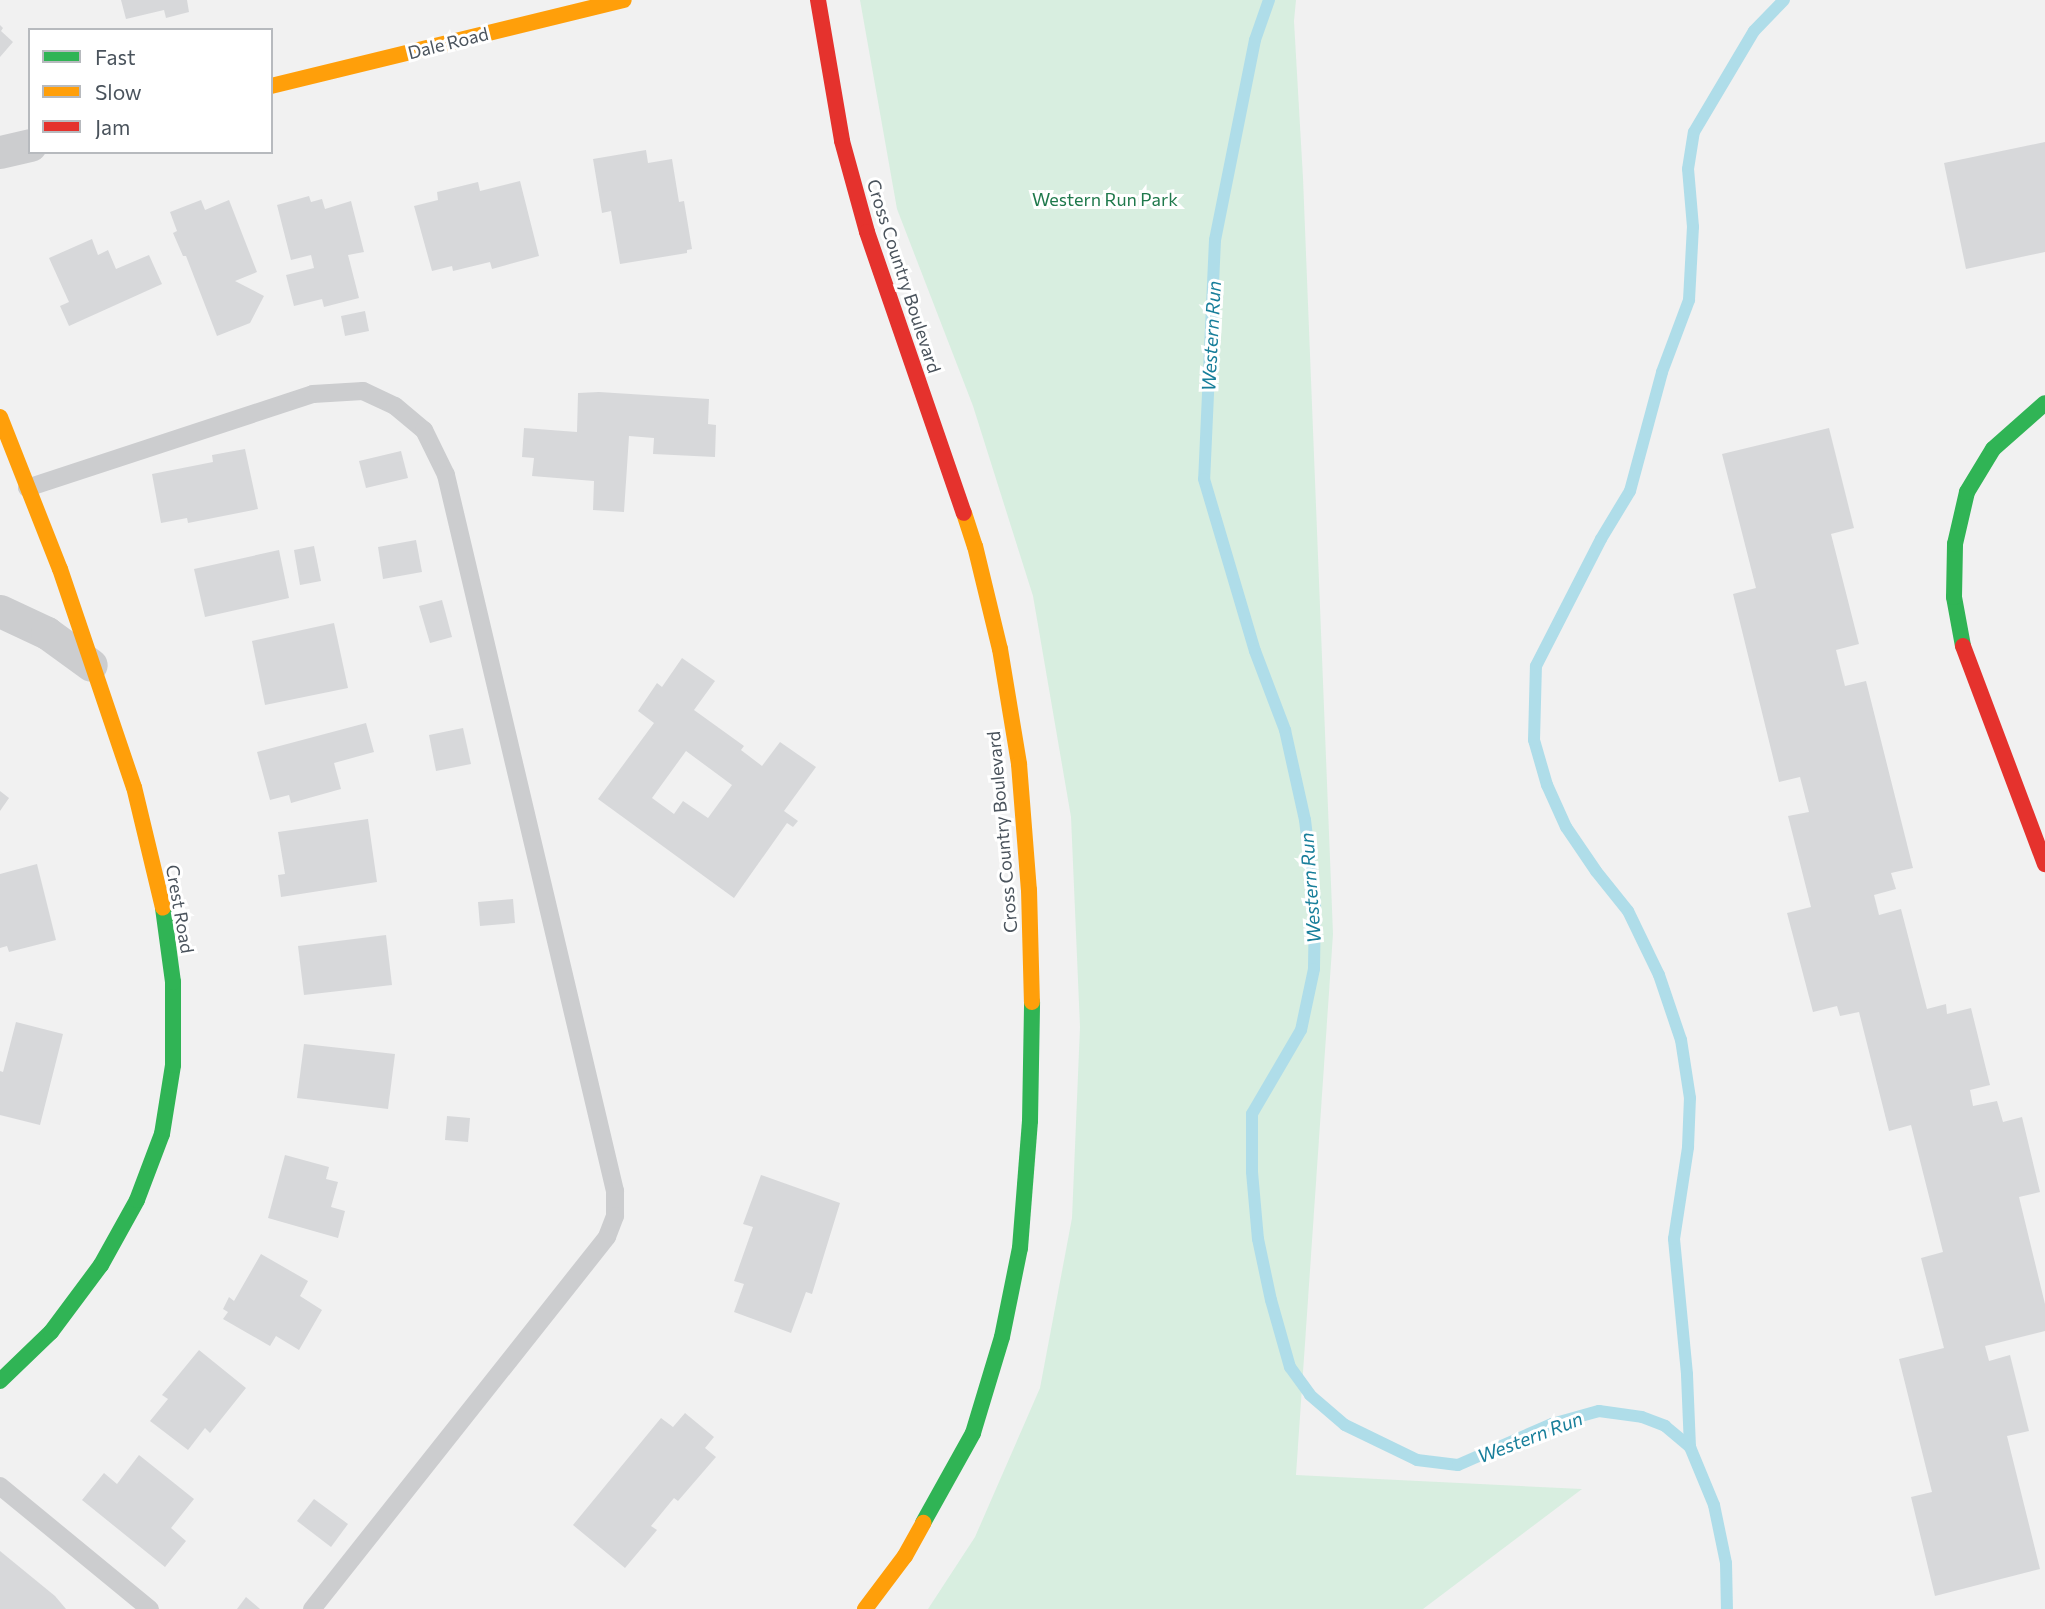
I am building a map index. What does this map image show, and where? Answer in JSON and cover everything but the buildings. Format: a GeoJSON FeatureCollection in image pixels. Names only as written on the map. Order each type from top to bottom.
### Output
{"type":"FeatureCollection","features":[{"type":"Feature","properties":{"kind":"street","name":"Dale Road"},"geometry":{"type":"LineString","coordinates":[[273,86],[624,0]]}},
{"type":"Feature","properties":{"kind":"street","name":"Cross Country Boulevard"},"geometry":{"type":"LineString","coordinates":[[818,0],[842,141],[867,232],[975,546],[994,623],[1019,764],[1029,890],[1032,1016],[1030,1121],[1020,1248],[1002,1337],[972,1433],[905,1556],[865,1609]]}},
{"type":"Feature","properties":{"kind":"street"},"geometry":{"type":"LineString","coordinates":[[0,152],[28,145]]}},
{"type":"Feature","properties":{"kind":"street"},"geometry":{"type":"LineString","coordinates":[[2045,403],[2037,407],[1993,449],[1967,492],[1955,544],[1954,597],[1965,657],[2045,864]]}},
{"type":"Feature","properties":{"kind":"street","name":"Crest Road"},"geometry":{"type":"LineString","coordinates":[[0,1381],[51,1332],[101,1265],[138,1200],[162,1134],[173,1065],[173,982],[163,906],[134,787],[60,569],[1,423]]}},
{"type":"Feature","properties":{"kind":"street"},"geometry":{"type":"LineString","coordinates":[[0,611],[47,633],[92,665]]}},
{"type":"Feature","properties":{"kind":"lane"},"geometry":{"type":"LineString","coordinates":[[27,488],[313,394],[363,391],[395,406],[424,430],[446,475],[615,1191],[615,1216],[607,1237],[312,1609]]}},
{"type":"Feature","properties":{"kind":"lane"},"geometry":{"type":"LineString","coordinates":[[0,1486],[149,1609]]}},
{"type":"Feature","properties":{"kind":"green space","name":"Western Run Park"},"geometry":{"type":"Polygon","coordinates":[[[860,0],[1296,0],[1294,21],[1303,178],[1333,934],[1296,1475],[1582,1489],[1423,1609],[928,1609],[975,1537],[1040,1388],[1072,1218],[1080,1027],[1071,817],[1033,596],[973,406],[897,209],[860,0]]]}},
{"type":"Feature","properties":{"kind":"waterway","name":"Western Run"},"geometry":{"type":"LineString","coordinates":[[1269,0],[1255,40],[1215,240],[1204,479],[1255,651],[1285,730],[1305,820],[1315,904],[1314,969],[1301,1030],[1252,1114],[1252,1172],[1258,1239],[1271,1300],[1290,1367],[1310,1395],[1345,1425],[1417,1460],[1458,1465],[1552,1424],[1599,1411],[1642,1417],[1665,1426],[1690,1447],[1714,1505],[1726,1563],[1727,1609]]}},
{"type":"Feature","properties":{"kind":"waterway"},"geometry":{"type":"LineString","coordinates":[[1690,1447],[1687,1374],[1674,1239],[1688,1147],[1690,1098],[1681,1040],[1659,975],[1628,911],[1566,827],[1547,785],[1534,740],[1536,666],[1601,539],[1630,491],[1662,372],[1689,300],[1693,227],[1688,169],[1694,132],[1754,31],[1784,0]]}},
{"type":"Feature","properties":{"kind":"traffic: fast"},"geometry":{"type":"LineString","coordinates":[[1963,646],[1954,597],[1955,544],[1967,492],[1993,449],[2045,403]]}},
{"type":"Feature","properties":{"kind":"traffic: fast"},"geometry":{"type":"LineString","coordinates":[[0,1381],[51,1332],[101,1265],[137,1200],[162,1134],[173,1065],[173,982],[163,908]]}},
{"type":"Feature","properties":{"kind":"traffic: fast"},"geometry":{"type":"LineString","coordinates":[[923,1523],[973,1433],[1002,1337],[1020,1248],[1030,1121],[1032,1002]]}},
{"type":"Feature","properties":{"kind":"traffic: slow"},"geometry":{"type":"LineString","coordinates":[[273,86],[624,0]]}},
{"type":"Feature","properties":{"kind":"traffic: slow"},"geometry":{"type":"LineString","coordinates":[[0,417],[60,569],[134,787],[163,908]]}},
{"type":"Feature","properties":{"kind":"traffic: slow"},"geometry":{"type":"LineString","coordinates":[[964,513],[975,546],[1000,649],[1019,764],[1029,890],[1032,1002]]}},
{"type":"Feature","properties":{"kind":"traffic: slow"},"geometry":{"type":"LineString","coordinates":[[865,1609],[905,1556],[923,1523]]}},
{"type":"Feature","properties":{"kind":"traffic: jam"},"geometry":{"type":"LineString","coordinates":[[818,0],[842,141],[867,232],[964,513]]}},
{"type":"Feature","properties":{"kind":"traffic: jam"},"geometry":{"type":"LineString","coordinates":[[1963,646],[2045,864]]}}]}
